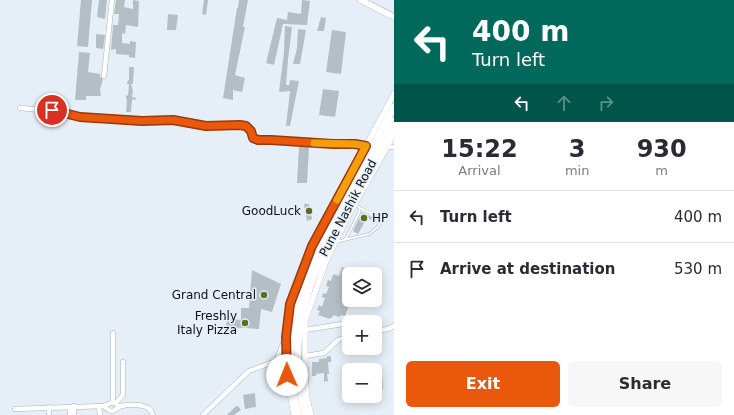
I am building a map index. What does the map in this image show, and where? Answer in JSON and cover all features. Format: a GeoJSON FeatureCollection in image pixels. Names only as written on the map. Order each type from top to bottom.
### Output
{"type":"FeatureCollection","features":[{"type":"Feature","properties":{"kind":"highway","name":"Pune Nashik Road"},"geometry":{"type":"LineString","coordinates":[[298,415],[293,387],[291,354],[292,334],[298,302],[305,278],[320,246],[394,107]]}},
{"type":"Feature","properties":{"kind":"highway","name":"Pune Nashik Road"},"geometry":{"type":"LineString","coordinates":[[305,415],[298,373],[299,334],[304,303],[323,255],[394,121]]}},
{"type":"Feature","properties":{"kind":"main road"},"geometry":{"type":"LineString","coordinates":[[361,0],[394,17]]}},
{"type":"Feature","properties":{"kind":"street"},"geometry":{"type":"LineString","coordinates":[[104,76],[112,0]]}},
{"type":"Feature","properties":{"kind":"street"},"geometry":{"type":"LineString","coordinates":[[294,415],[287,375],[286,337],[290,304],[312,246],[394,94]]}},
{"type":"Feature","properties":{"kind":"street"},"geometry":{"type":"LineString","coordinates":[[20,108],[52,110],[80,117],[142,121],[173,120],[206,126],[240,125],[246,126],[251,131],[253,138],[258,140],[355,144],[366,146]]}},
{"type":"Feature","properties":{"kind":"street"},"geometry":{"type":"LineString","coordinates":[[311,415],[307,399],[305,321],[326,261],[355,204],[388,147],[394,132]]}},
{"type":"Feature","properties":{"kind":"street"},"geometry":{"type":"LineString","coordinates":[[388,147],[394,147]]}},
{"type":"Feature","properties":{"kind":"street"},"geometry":{"type":"LineString","coordinates":[[305,330],[342,324]]}},
{"type":"Feature","properties":{"kind":"street"},"geometry":{"type":"LineString","coordinates":[[382,330],[394,326]]}},
{"type":"Feature","properties":{"kind":"street"},"geometry":{"type":"LineString","coordinates":[[101,406],[109,413],[116,409],[113,333]]}},
{"type":"Feature","properties":{"kind":"street"},"geometry":{"type":"LineString","coordinates":[[203,415],[250,371],[276,361],[286,337]]}},
{"type":"Feature","properties":{"kind":"street"},"geometry":{"type":"LineString","coordinates":[[305,356],[324,353],[338,340],[342,339]]}},
{"type":"Feature","properties":{"kind":"street"},"geometry":{"type":"LineString","coordinates":[[116,404],[123,395],[123,362]]}},
{"type":"Feature","properties":{"kind":"street"},"geometry":{"type":"LineString","coordinates":[[15,409],[101,406],[106,404],[140,405],[147,407],[152,411],[153,415]]}},
{"type":"Feature","properties":{"kind":"street"},"geometry":{"type":"LineString","coordinates":[[70,415],[72,406]]}},
{"type":"Feature","properties":{"kind":"street"},"geometry":{"type":"LineString","coordinates":[[72,406],[74,415]]}},
{"type":"Feature","properties":{"kind":"street"},"geometry":{"type":"LineString","coordinates":[[100,415],[101,406]]}},
{"type":"Feature","properties":{"kind":"street"},"geometry":{"type":"LineString","coordinates":[[49,407],[49,415]]}},
{"type":"Feature","properties":{"kind":"street"},"geometry":{"type":"LineString","coordinates":[[36,408],[36,415]]}},
{"type":"Feature","properties":{"kind":"lane"},"geometry":{"type":"LineString","coordinates":[[335,242],[369,234],[379,226],[379,217],[355,204]]}},
{"type":"Feature","properties":{"kind":"lane"},"geometry":{"type":"LineString","coordinates":[[344,240],[359,213],[360,208]]}},
{"type":"Feature","properties":{"kind":"building"},"geometry":{"type":"Polygon","coordinates":[[[81,0],[92,0],[88,47],[77,46],[81,0]]]}},
{"type":"Feature","properties":{"kind":"building"},"geometry":{"type":"Polygon","coordinates":[[[99,0],[107,0],[105,19],[97,17],[99,0]]]}},
{"type":"Feature","properties":{"kind":"building"},"geometry":{"type":"Polygon","coordinates":[[[116,0],[125,0],[124,7],[133,9],[133,0],[139,1],[138,27],[126,25],[125,34],[122,33],[122,43],[130,44],[130,41],[136,42],[135,58],[129,57],[129,55],[116,54],[116,49],[111,50],[113,25],[118,25],[119,14],[114,14],[116,0]]]}},
{"type":"Feature","properties":{"kind":"building"},"geometry":{"type":"Polygon","coordinates":[[[204,0],[208,0],[206,15],[202,14],[204,0]]]}},
{"type":"Feature","properties":{"kind":"building"},"geometry":{"type":"Polygon","coordinates":[[[239,0],[248,0],[243,27],[245,27],[235,75],[245,78],[242,92],[233,90],[233,100],[223,98],[239,0]]]}},
{"type":"Feature","properties":{"kind":"building"},"geometry":{"type":"Polygon","coordinates":[[[302,0],[310,1],[307,25],[283,24],[274,65],[266,63],[277,18],[287,20],[288,12],[301,14],[302,0]]]}},
{"type":"Feature","properties":{"kind":"building"},"geometry":{"type":"Polygon","coordinates":[[[168,14],[178,15],[176,30],[167,30],[168,14]]]}},
{"type":"Feature","properties":{"kind":"building"},"geometry":{"type":"Polygon","coordinates":[[[321,17],[326,18],[324,31],[317,31],[321,17]]]}},
{"type":"Feature","properties":{"kind":"building"},"geometry":{"type":"Polygon","coordinates":[[[285,26],[292,27],[286,85],[289,85],[290,80],[299,81],[290,126],[286,126],[290,91],[279,92],[284,52],[285,26]]]}},
{"type":"Feature","properties":{"kind":"building"},"geometry":{"type":"Polygon","coordinates":[[[298,29],[306,30],[300,64],[293,64],[297,48],[298,29]]]}},
{"type":"Feature","properties":{"kind":"building"},"geometry":{"type":"Polygon","coordinates":[[[332,30],[346,32],[341,74],[326,72],[332,30]]]}},
{"type":"Feature","properties":{"kind":"building"},"geometry":{"type":"Polygon","coordinates":[[[96,34],[105,35],[103,49],[96,48],[96,34]]]}},
{"type":"Feature","properties":{"kind":"building"},"geometry":{"type":"Polygon","coordinates":[[[79,52],[90,53],[88,72],[100,74],[100,77],[103,79],[100,89],[101,96],[86,96],[86,100],[75,100],[79,52]]]}},
{"type":"Feature","properties":{"kind":"building"},"geometry":{"type":"Polygon","coordinates":[[[129,67],[134,67],[133,84],[131,84],[133,91],[132,97],[136,98],[135,100],[132,99],[131,112],[126,112],[126,95],[128,96],[129,84],[127,84],[129,80],[129,67]]]}},
{"type":"Feature","properties":{"kind":"building"},"geometry":{"type":"Polygon","coordinates":[[[323,89],[339,91],[335,117],[319,115],[323,89]]]}},
{"type":"Feature","properties":{"kind":"building"},"geometry":{"type":"Polygon","coordinates":[[[299,147],[309,147],[307,183],[297,183],[299,147]]]}},
{"type":"Feature","properties":{"kind":"building"},"geometry":{"type":"Polygon","coordinates":[[[304,204],[309,204],[312,219],[307,221],[304,204]]]}},
{"type":"Feature","properties":{"kind":"building"},"geometry":{"type":"Polygon","coordinates":[[[362,212],[376,219],[376,222],[367,218],[358,234],[353,231],[362,212]]]}},
{"type":"Feature","properties":{"kind":"building"},"geometry":{"type":"Polygon","coordinates":[[[342,267],[342,307],[348,307],[345,315],[341,315],[339,317],[333,315],[330,319],[318,315],[320,311],[317,310],[319,305],[322,307],[325,298],[322,297],[323,293],[326,294],[329,287],[326,286],[328,280],[331,281],[333,274],[339,276],[342,267]]]}},
{"type":"Feature","properties":{"kind":"building","name":"Grand Central"},"geometry":{"type":"Polygon","coordinates":[[[252,270],[281,284],[272,312],[261,309],[259,329],[228,327],[226,326],[227,319],[241,320],[241,308],[249,308],[252,270]]]}},
{"type":"Feature","properties":{"kind":"building"},"geometry":{"type":"Polygon","coordinates":[[[327,356],[331,356],[331,362],[328,362],[328,381],[324,382],[324,373],[312,376],[312,362],[319,362],[319,359],[327,358],[327,356]]]}},
{"type":"Feature","properties":{"kind":"building"},"geometry":{"type":"Polygon","coordinates":[[[255,393],[256,407],[245,409],[243,395],[255,393]]]}},
{"type":"Feature","properties":{"kind":"building"},"geometry":{"type":"Polygon","coordinates":[[[236,406],[238,406],[241,410],[234,415],[227,415],[236,406]]]}},
{"type":"Feature","properties":{"kind":"slow traffic"},"geometry":{"type":"LineString","coordinates":[[314,143],[355,144],[366,146],[337,200]]}},
{"type":"Feature","properties":{"kind":"place","name":"GoodLuck"},"geometry":{"type":"Point","coordinates":[309,211]}},
{"type":"Feature","properties":{"kind":"place","name":"HP"},"geometry":{"type":"Point","coordinates":[364,218]}},
{"type":"Feature","properties":{"kind":"place","name":"Grand Central"},"geometry":{"type":"Point","coordinates":[264,295]}},
{"type":"Feature","properties":{"kind":"place","name":"Freshly Italy Pizza"},"geometry":{"type":"Point","coordinates":[245,323]}},
{"type":"Feature","properties":{"kind":"route"},"geometry":{"type":"LineString","coordinates":[[52,110],[80,117],[142,121],[173,120],[206,126],[240,125],[246,126],[251,131],[253,138],[258,140],[355,144],[366,146],[312,246],[290,304],[286,337],[287,375]]}}]}
